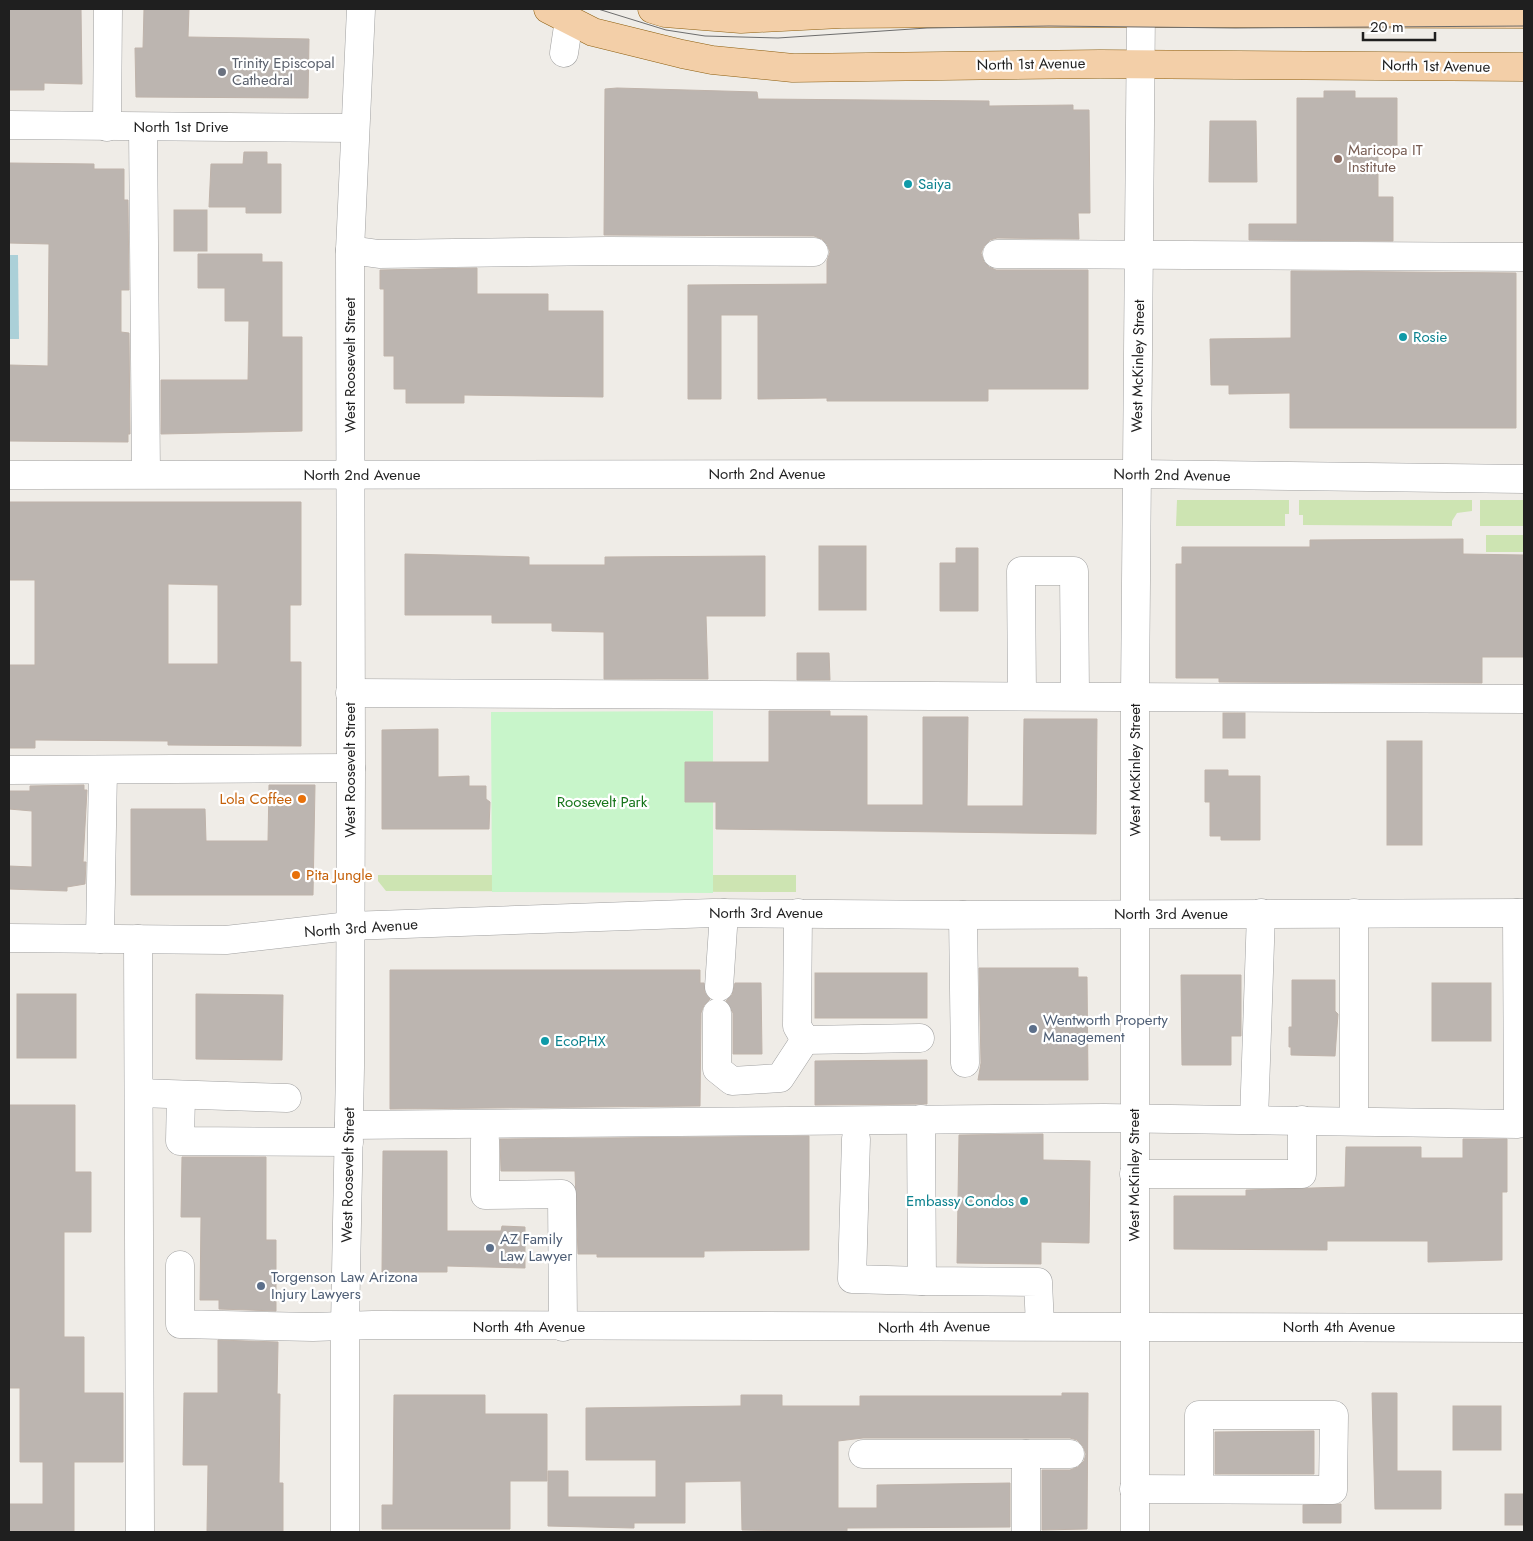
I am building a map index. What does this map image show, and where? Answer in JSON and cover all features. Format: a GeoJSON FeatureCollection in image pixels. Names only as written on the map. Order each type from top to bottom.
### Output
{"type":"FeatureCollection","features":[{"type":"Feature","properties":{"kind":"main road"},"geometry":{"type":"LineString","coordinates":[[652,9],[665,13],[741,19],[841,14],[1142,11],[1524,14]]}},
{"type":"Feature","properties":{"kind":"main road","name":"North 1st Avenue"},"geometry":{"type":"LineString","coordinates":[[558,14],[593,32],[682,54],[712,60],[793,68],[1141,64],[1524,67]]}},
{"type":"Feature","properties":{"kind":"street"},"geometry":{"type":"LineString","coordinates":[[107,127],[108,9]]}},
{"type":"Feature","properties":{"kind":"street","name":"West Roosevelt Street"},"geometry":{"type":"LineString","coordinates":[[345,1532],[344,1326],[349,1133],[351,768],[350,250],[360,9]]}},
{"type":"Feature","properties":{"kind":"street","name":"West McKinley Street"},"geometry":{"type":"LineString","coordinates":[[1134,1532],[1135,697],[1142,11]]}},
{"type":"Feature","properties":{"kind":"street"},"geometry":{"type":"LineString","coordinates":[[558,14],[564,53]]}},
{"type":"Feature","properties":{"kind":"street","name":"North 1st Drive"},"geometry":{"type":"LineString","coordinates":[[9,126],[354,128]]}},
{"type":"Feature","properties":{"kind":"street"},"geometry":{"type":"LineString","coordinates":[[143,127],[146,474]]}},
{"type":"Feature","properties":{"kind":"street"},"geometry":{"type":"LineString","coordinates":[[350,250],[379,254],[608,251],[814,252]]}},
{"type":"Feature","properties":{"kind":"street"},"geometry":{"type":"LineString","coordinates":[[997,254],[1524,257]]}},
{"type":"Feature","properties":{"kind":"street","name":"North 2nd Avenue"},"geometry":{"type":"LineString","coordinates":[[9,475],[1137,474],[1524,479]]}},
{"type":"Feature","properties":{"kind":"street"},"geometry":{"type":"LineString","coordinates":[[1022,696],[1021,571],[1074,571],[1075,696]]}},
{"type":"Feature","properties":{"kind":"street"},"geometry":{"type":"LineString","coordinates":[[350,693],[1524,699]]}},
{"type":"Feature","properties":{"kind":"street"},"geometry":{"type":"LineString","coordinates":[[9,770],[351,768]]}},
{"type":"Feature","properties":{"kind":"street"},"geometry":{"type":"LineString","coordinates":[[100,939],[103,770]]}},
{"type":"Feature","properties":{"kind":"street"},"geometry":{"type":"LineString","coordinates":[[724,913],[718,1000],[717,1069],[732,1080],[780,1078],[805,1040]]}},
{"type":"Feature","properties":{"kind":"street","name":"North 3rd Avenue"},"geometry":{"type":"LineString","coordinates":[[9,938],[226,940],[349,926],[724,913],[963,915],[1520,913]]}},
{"type":"Feature","properties":{"kind":"street"},"geometry":{"type":"LineString","coordinates":[[798,913],[797,1026],[805,1040]]}},
{"type":"Feature","properties":{"kind":"street"},"geometry":{"type":"LineString","coordinates":[[1254,1120],[1261,913]]}},
{"type":"Feature","properties":{"kind":"street"},"geometry":{"type":"LineString","coordinates":[[1354,913],[1354,1121]]}},
{"type":"Feature","properties":{"kind":"street"},"geometry":{"type":"LineString","coordinates":[[181,1095],[180,1141],[349,1133],[921,1119],[1134,1118],[1518,1124],[1521,1098],[1520,913]]}},
{"type":"Feature","properties":{"kind":"street"},"geometry":{"type":"LineString","coordinates":[[963,915],[965,1063]]}},
{"type":"Feature","properties":{"kind":"street"},"geometry":{"type":"LineString","coordinates":[[138,939],[140,1532]]}},
{"type":"Feature","properties":{"kind":"street"},"geometry":{"type":"LineString","coordinates":[[805,1040],[920,1038]]}},
{"type":"Feature","properties":{"kind":"street"},"geometry":{"type":"LineString","coordinates":[[139,1093],[287,1098]]}},
{"type":"Feature","properties":{"kind":"street"},"geometry":{"type":"LineString","coordinates":[[921,1119],[922,1281]]}},
{"type":"Feature","properties":{"kind":"street"},"geometry":{"type":"LineString","coordinates":[[1134,1174],[1302,1174],[1302,1120]]}},
{"type":"Feature","properties":{"kind":"street"},"geometry":{"type":"LineString","coordinates":[[856,1139],[852,1279],[1038,1282],[1040,1326]]}},
{"type":"Feature","properties":{"kind":"street"},"geometry":{"type":"LineString","coordinates":[[485,1140],[485,1195],[562,1194],[563,1327]]}},
{"type":"Feature","properties":{"kind":"street","name":"North 4th Avenue"},"geometry":{"type":"LineString","coordinates":[[180,1265],[180,1324],[848,1328],[1133,1325],[1524,1328]]}},
{"type":"Feature","properties":{"kind":"street"},"geometry":{"type":"LineString","coordinates":[[1134,1489],[1333,1490],[1334,1415],[1199,1415],[1199,1489]]}},
{"type":"Feature","properties":{"kind":"street"},"geometry":{"type":"LineString","coordinates":[[862,1454],[1070,1454]]}},
{"type":"Feature","properties":{"kind":"street"},"geometry":{"type":"LineString","coordinates":[[1026,1454],[1026,1532]]}},
{"type":"Feature","properties":{"kind":"green space"},"geometry":{"type":"Polygon","coordinates":[[[1177,500],[1289,500],[1289,514],[1285,514],[1285,526],[1176,526],[1177,500]]]}},
{"type":"Feature","properties":{"kind":"green space"},"geometry":{"type":"Polygon","coordinates":[[[1299,500],[1472,500],[1472,511],[1457,513],[1452,521],[1452,526],[1303,525],[1303,515],[1299,515],[1299,500]]]}},
{"type":"Feature","properties":{"kind":"green space"},"geometry":{"type":"Polygon","coordinates":[[[1480,500],[1524,500],[1524,526],[1480,526],[1480,500]]]}},
{"type":"Feature","properties":{"kind":"green space"},"geometry":{"type":"Polygon","coordinates":[[[1486,535],[1524,535],[1524,552],[1486,552],[1486,535]]]}},
{"type":"Feature","properties":{"kind":"green space","name":"Roosevelt Park"},"geometry":{"type":"Polygon","coordinates":[[[713,711],[713,893],[492,892],[491,712],[713,711]]]}},
{"type":"Feature","properties":{"kind":"green space"},"geometry":{"type":"Polygon","coordinates":[[[378,875],[796,875],[796,892],[386,891],[378,881],[378,875]]]}},
{"type":"Feature","properties":{"kind":"water"},"geometry":{"type":"Polygon","coordinates":[[[9,255],[18,255],[19,339],[9,339],[9,255]]]}},
{"type":"Feature","properties":{"kind":"building"},"geometry":{"type":"Polygon","coordinates":[[[9,9],[81,9],[82,84],[44,83],[44,90],[9,90],[9,9]]]}},
{"type":"Feature","properties":{"kind":"building","name":"Trinity Episcopal Cathedral"},"geometry":{"type":"Polygon","coordinates":[[[144,9],[189,9],[188,37],[309,39],[308,98],[136,97],[135,48],[143,48],[144,9]]]}},
{"type":"Feature","properties":{"kind":"building"},"geometry":{"type":"Polygon","coordinates":[[[605,89],[757,92],[758,99],[989,101],[989,106],[1073,105],[1073,110],[1089,110],[1090,213],[1078,213],[1079,239],[997,238],[990,240],[984,246],[981,253],[984,262],[996,270],[1088,270],[1088,389],[988,389],[988,401],[827,401],[827,398],[758,399],[758,315],[721,315],[721,399],[688,399],[688,285],[827,284],[827,261],[830,252],[827,244],[822,239],[814,236],[604,235],[605,89]]]}},
{"type":"Feature","properties":{"kind":"building"},"geometry":{"type":"Polygon","coordinates":[[[1324,91],[1355,91],[1355,98],[1397,98],[1397,146],[1378,146],[1378,197],[1393,197],[1393,241],[1249,240],[1249,224],[1297,224],[1297,98],[1324,98],[1324,91]]]}},
{"type":"Feature","properties":{"kind":"building"},"geometry":{"type":"Polygon","coordinates":[[[1210,121],[1256,121],[1257,182],[1209,182],[1210,121]]]}},
{"type":"Feature","properties":{"kind":"building"},"geometry":{"type":"Polygon","coordinates":[[[244,152],[267,152],[267,164],[281,164],[281,213],[246,213],[246,207],[209,207],[211,164],[243,164],[244,152]]]}},
{"type":"Feature","properties":{"kind":"building"},"geometry":{"type":"Polygon","coordinates":[[[9,163],[94,164],[94,169],[124,169],[124,200],[128,200],[129,290],[121,290],[121,332],[129,333],[130,434],[128,434],[128,442],[9,441],[9,365],[48,366],[49,244],[9,243],[9,163]]]}},
{"type":"Feature","properties":{"kind":"building"},"geometry":{"type":"Polygon","coordinates":[[[174,210],[207,210],[207,251],[174,251],[174,210]]]}},
{"type":"Feature","properties":{"kind":"building"},"geometry":{"type":"Polygon","coordinates":[[[198,254],[262,254],[262,262],[282,262],[282,337],[302,337],[302,431],[161,434],[161,380],[248,380],[249,321],[225,321],[225,288],[198,288],[198,254]]]}},
{"type":"Feature","properties":{"kind":"building"},"geometry":{"type":"Polygon","coordinates":[[[477,268],[477,294],[548,294],[548,311],[603,311],[603,397],[464,395],[464,403],[406,403],[406,389],[394,389],[394,356],[384,356],[384,289],[380,289],[380,270],[477,268]]]}},
{"type":"Feature","properties":{"kind":"building","name":"Rosie"},"geometry":{"type":"Polygon","coordinates":[[[1291,271],[1516,273],[1516,428],[1290,428],[1290,393],[1229,394],[1229,385],[1211,385],[1210,339],[1291,338],[1291,271]]]}},
{"type":"Feature","properties":{"kind":"building"},"geometry":{"type":"Polygon","coordinates":[[[9,502],[301,502],[301,605],[290,605],[290,662],[301,662],[301,746],[168,745],[168,741],[35,740],[35,748],[9,748],[9,665],[35,665],[35,580],[9,580],[9,502]],[[168,584],[168,664],[218,664],[218,585],[168,584]]]}},
{"type":"Feature","properties":{"kind":"building"},"geometry":{"type":"Polygon","coordinates":[[[1463,539],[1463,554],[1524,555],[1524,657],[1482,657],[1482,683],[1219,682],[1219,678],[1176,678],[1176,564],[1182,564],[1182,547],[1310,547],[1310,540],[1463,539]]]}},
{"type":"Feature","properties":{"kind":"building"},"geometry":{"type":"Polygon","coordinates":[[[819,546],[866,546],[866,610],[819,610],[819,546]]]}},
{"type":"Feature","properties":{"kind":"building"},"geometry":{"type":"Polygon","coordinates":[[[956,548],[978,548],[978,611],[940,611],[940,563],[956,563],[956,548]]]}},
{"type":"Feature","properties":{"kind":"building"},"geometry":{"type":"Polygon","coordinates":[[[405,554],[529,557],[529,565],[605,565],[605,557],[765,556],[765,616],[706,616],[708,679],[604,679],[604,632],[552,631],[552,623],[492,623],[492,615],[405,615],[405,554]]]}},
{"type":"Feature","properties":{"kind":"building"},"geometry":{"type":"Polygon","coordinates":[[[797,653],[829,653],[830,680],[797,680],[797,653]]]}},
{"type":"Feature","properties":{"kind":"building"},"geometry":{"type":"Polygon","coordinates":[[[769,711],[830,711],[830,716],[867,716],[867,805],[923,805],[923,717],[968,717],[967,806],[1023,806],[1024,719],[1097,719],[1096,834],[716,829],[716,802],[685,802],[685,762],[769,762],[769,711]]]}},
{"type":"Feature","properties":{"kind":"building"},"geometry":{"type":"Polygon","coordinates":[[[1223,713],[1245,713],[1245,738],[1223,738],[1223,713]]]}},
{"type":"Feature","properties":{"kind":"building"},"geometry":{"type":"Polygon","coordinates":[[[438,729],[438,777],[469,776],[469,786],[486,786],[486,799],[490,802],[489,829],[382,829],[382,730],[438,729]]]}},
{"type":"Feature","properties":{"kind":"building"},"geometry":{"type":"Polygon","coordinates":[[[1387,741],[1422,741],[1422,845],[1387,845],[1387,741]]]}},
{"type":"Feature","properties":{"kind":"building"},"geometry":{"type":"Polygon","coordinates":[[[1205,770],[1228,770],[1228,776],[1260,776],[1260,840],[1221,840],[1221,836],[1210,836],[1210,802],[1205,802],[1205,770]]]}},
{"type":"Feature","properties":{"kind":"building"},"geometry":{"type":"Polygon","coordinates":[[[84,785],[84,790],[87,790],[83,862],[86,862],[85,884],[67,887],[67,891],[9,889],[9,866],[32,867],[32,811],[9,809],[9,791],[30,791],[30,786],[84,785]]]}},
{"type":"Feature","properties":{"kind":"building"},"geometry":{"type":"Polygon","coordinates":[[[269,785],[315,785],[313,895],[131,895],[131,809],[205,809],[206,841],[268,841],[269,785]]]}},
{"type":"Feature","properties":{"kind":"building","name":"Wentworth Property Management"},"geometry":{"type":"Polygon","coordinates":[[[979,968],[1078,968],[1078,977],[1087,977],[1088,1080],[978,1080],[981,1063],[979,968]]]}},
{"type":"Feature","properties":{"kind":"building","name":"EcoPHX"},"geometry":{"type":"Polygon","coordinates":[[[390,970],[700,970],[700,983],[704,983],[705,993],[710,999],[704,1005],[701,1013],[700,1106],[390,1109],[390,970]]]}},
{"type":"Feature","properties":{"kind":"building"},"geometry":{"type":"Polygon","coordinates":[[[815,973],[927,973],[927,1018],[815,1018],[815,973]]]}},
{"type":"Feature","properties":{"kind":"building"},"geometry":{"type":"Polygon","coordinates":[[[1181,975],[1241,975],[1241,1036],[1231,1036],[1231,1065],[1182,1065],[1181,975]]]}},
{"type":"Feature","properties":{"kind":"building"},"geometry":{"type":"Polygon","coordinates":[[[1292,980],[1335,980],[1335,1011],[1338,1014],[1335,1056],[1291,1055],[1289,1027],[1292,1027],[1292,980]]]}},
{"type":"Feature","properties":{"kind":"building"},"geometry":{"type":"Polygon","coordinates":[[[735,983],[761,983],[762,1054],[733,1054],[733,1013],[726,1001],[732,995],[735,983]]]}},
{"type":"Feature","properties":{"kind":"building"},"geometry":{"type":"Polygon","coordinates":[[[1432,983],[1491,983],[1491,1041],[1432,1041],[1432,983]]]}},
{"type":"Feature","properties":{"kind":"building"},"geometry":{"type":"Polygon","coordinates":[[[17,994],[76,994],[76,1058],[17,1058],[17,994]]]}},
{"type":"Feature","properties":{"kind":"building"},"geometry":{"type":"Polygon","coordinates":[[[196,994],[283,995],[282,1060],[196,1059],[196,994]]]}},
{"type":"Feature","properties":{"kind":"building"},"geometry":{"type":"Polygon","coordinates":[[[927,1060],[927,1104],[815,1105],[815,1061],[927,1060]]]}},
{"type":"Feature","properties":{"kind":"building"},"geometry":{"type":"Polygon","coordinates":[[[9,1105],[75,1105],[75,1172],[91,1172],[91,1232],[64,1232],[64,1337],[84,1337],[84,1393],[123,1393],[123,1462],[74,1462],[74,1532],[9,1532],[9,1504],[43,1504],[43,1462],[20,1462],[20,1388],[9,1388],[9,1105]]]}},
{"type":"Feature","properties":{"kind":"building","name":"Embassy Condos"},"geometry":{"type":"Polygon","coordinates":[[[1043,1134],[1043,1160],[1090,1161],[1089,1243],[1041,1242],[1041,1264],[957,1263],[959,1135],[1043,1134]]]}},
{"type":"Feature","properties":{"kind":"building"},"geometry":{"type":"Polygon","coordinates":[[[809,1136],[809,1250],[704,1251],[704,1257],[597,1257],[597,1254],[578,1254],[575,1171],[501,1171],[500,1139],[809,1136]]]}},
{"type":"Feature","properties":{"kind":"building"},"geometry":{"type":"Polygon","coordinates":[[[1463,1139],[1507,1139],[1507,1192],[1502,1192],[1502,1260],[1428,1262],[1428,1241],[1327,1241],[1327,1250],[1174,1249],[1174,1196],[1246,1196],[1246,1190],[1345,1187],[1346,1147],[1421,1147],[1421,1158],[1463,1158],[1463,1139]]]}},
{"type":"Feature","properties":{"kind":"building"},"geometry":{"type":"Polygon","coordinates":[[[383,1151],[447,1151],[447,1231],[501,1231],[502,1226],[525,1227],[525,1268],[447,1266],[447,1272],[382,1272],[383,1151]]]}},
{"type":"Feature","properties":{"kind":"building"},"geometry":{"type":"Polygon","coordinates":[[[182,1157],[266,1157],[266,1240],[276,1240],[276,1311],[219,1309],[219,1300],[200,1300],[201,1217],[181,1217],[182,1157]]]}},
{"type":"Feature","properties":{"kind":"building"},"geometry":{"type":"Polygon","coordinates":[[[218,1340],[278,1342],[277,1394],[280,1394],[279,1483],[283,1483],[283,1532],[207,1532],[208,1465],[183,1465],[184,1393],[218,1393],[218,1340]]]}},
{"type":"Feature","properties":{"kind":"building"},"geometry":{"type":"Polygon","coordinates":[[[1062,1393],[1088,1393],[1087,1529],[1042,1530],[1042,1470],[1070,1470],[1078,1467],[1084,1461],[1086,1454],[1083,1446],[1077,1440],[1070,1438],[863,1438],[838,1441],[838,1508],[877,1508],[877,1485],[1010,1483],[1010,1527],[847,1528],[847,1532],[742,1530],[741,1481],[685,1482],[685,1523],[634,1523],[634,1528],[548,1526],[548,1471],[568,1471],[568,1497],[656,1497],[656,1460],[586,1460],[586,1408],[741,1406],[741,1395],[782,1395],[782,1406],[860,1406],[860,1396],[1062,1396],[1062,1393]]]}},
{"type":"Feature","properties":{"kind":"building"},"geometry":{"type":"Polygon","coordinates":[[[1372,1393],[1397,1393],[1397,1471],[1441,1471],[1441,1509],[1375,1509],[1372,1393]]]}},
{"type":"Feature","properties":{"kind":"building"},"geometry":{"type":"Polygon","coordinates":[[[394,1395],[485,1395],[485,1414],[547,1414],[547,1481],[510,1481],[510,1529],[382,1529],[382,1505],[393,1505],[394,1395]]]}},
{"type":"Feature","properties":{"kind":"building"},"geometry":{"type":"Polygon","coordinates":[[[1453,1406],[1501,1406],[1501,1450],[1453,1450],[1453,1406]]]}},
{"type":"Feature","properties":{"kind":"building"},"geometry":{"type":"Polygon","coordinates":[[[1314,1431],[1314,1474],[1215,1474],[1215,1432],[1314,1431]]]}},
{"type":"Feature","properties":{"kind":"building"},"geometry":{"type":"Polygon","coordinates":[[[1505,1494],[1524,1494],[1524,1525],[1505,1525],[1505,1494]]]}},
{"type":"Feature","properties":{"kind":"building"},"geometry":{"type":"Polygon","coordinates":[[[1341,1504],[1341,1523],[1303,1523],[1303,1505],[1341,1504]]]}},
{"type":"Feature","properties":{"kind":"tram line"},"geometry":{"type":"LineString","coordinates":[[598,9],[666,30],[705,36],[778,38],[927,28],[1049,26],[1235,28],[1524,26]]}},
{"type":"Feature","properties":{"kind":"place","name":"Trinity Episcopal Cathedral"},"geometry":{"type":"Point","coordinates":[222,72]}},
{"type":"Feature","properties":{"kind":"place","name":"Maricopa IT Institute"},"geometry":{"type":"Point","coordinates":[1338,159]}},
{"type":"Feature","properties":{"kind":"place","name":"Saiya"},"geometry":{"type":"Point","coordinates":[908,184]}},
{"type":"Feature","properties":{"kind":"place","name":"Rosie"},"geometry":{"type":"Point","coordinates":[1403,337]}},
{"type":"Feature","properties":{"kind":"place","name":"Lola Coffee"},"geometry":{"type":"Point","coordinates":[302,799]}},
{"type":"Feature","properties":{"kind":"place","name":"Pita Jungle"},"geometry":{"type":"Point","coordinates":[296,875]}},
{"type":"Feature","properties":{"kind":"place","name":"Wentworth Property Management"},"geometry":{"type":"Point","coordinates":[1033,1029]}},
{"type":"Feature","properties":{"kind":"place","name":"EcoPHX"},"geometry":{"type":"Point","coordinates":[545,1041]}},
{"type":"Feature","properties":{"kind":"place","name":"Embassy Condos"},"geometry":{"type":"Point","coordinates":[1024,1201]}},
{"type":"Feature","properties":{"kind":"place","name":"AZ Family Law Lawyer"},"geometry":{"type":"Point","coordinates":[490,1248]}},
{"type":"Feature","properties":{"kind":"place","name":"Torgenson Law Arizona Injury Lawyers"},"geometry":{"type":"Point","coordinates":[261,1286]}}]}
